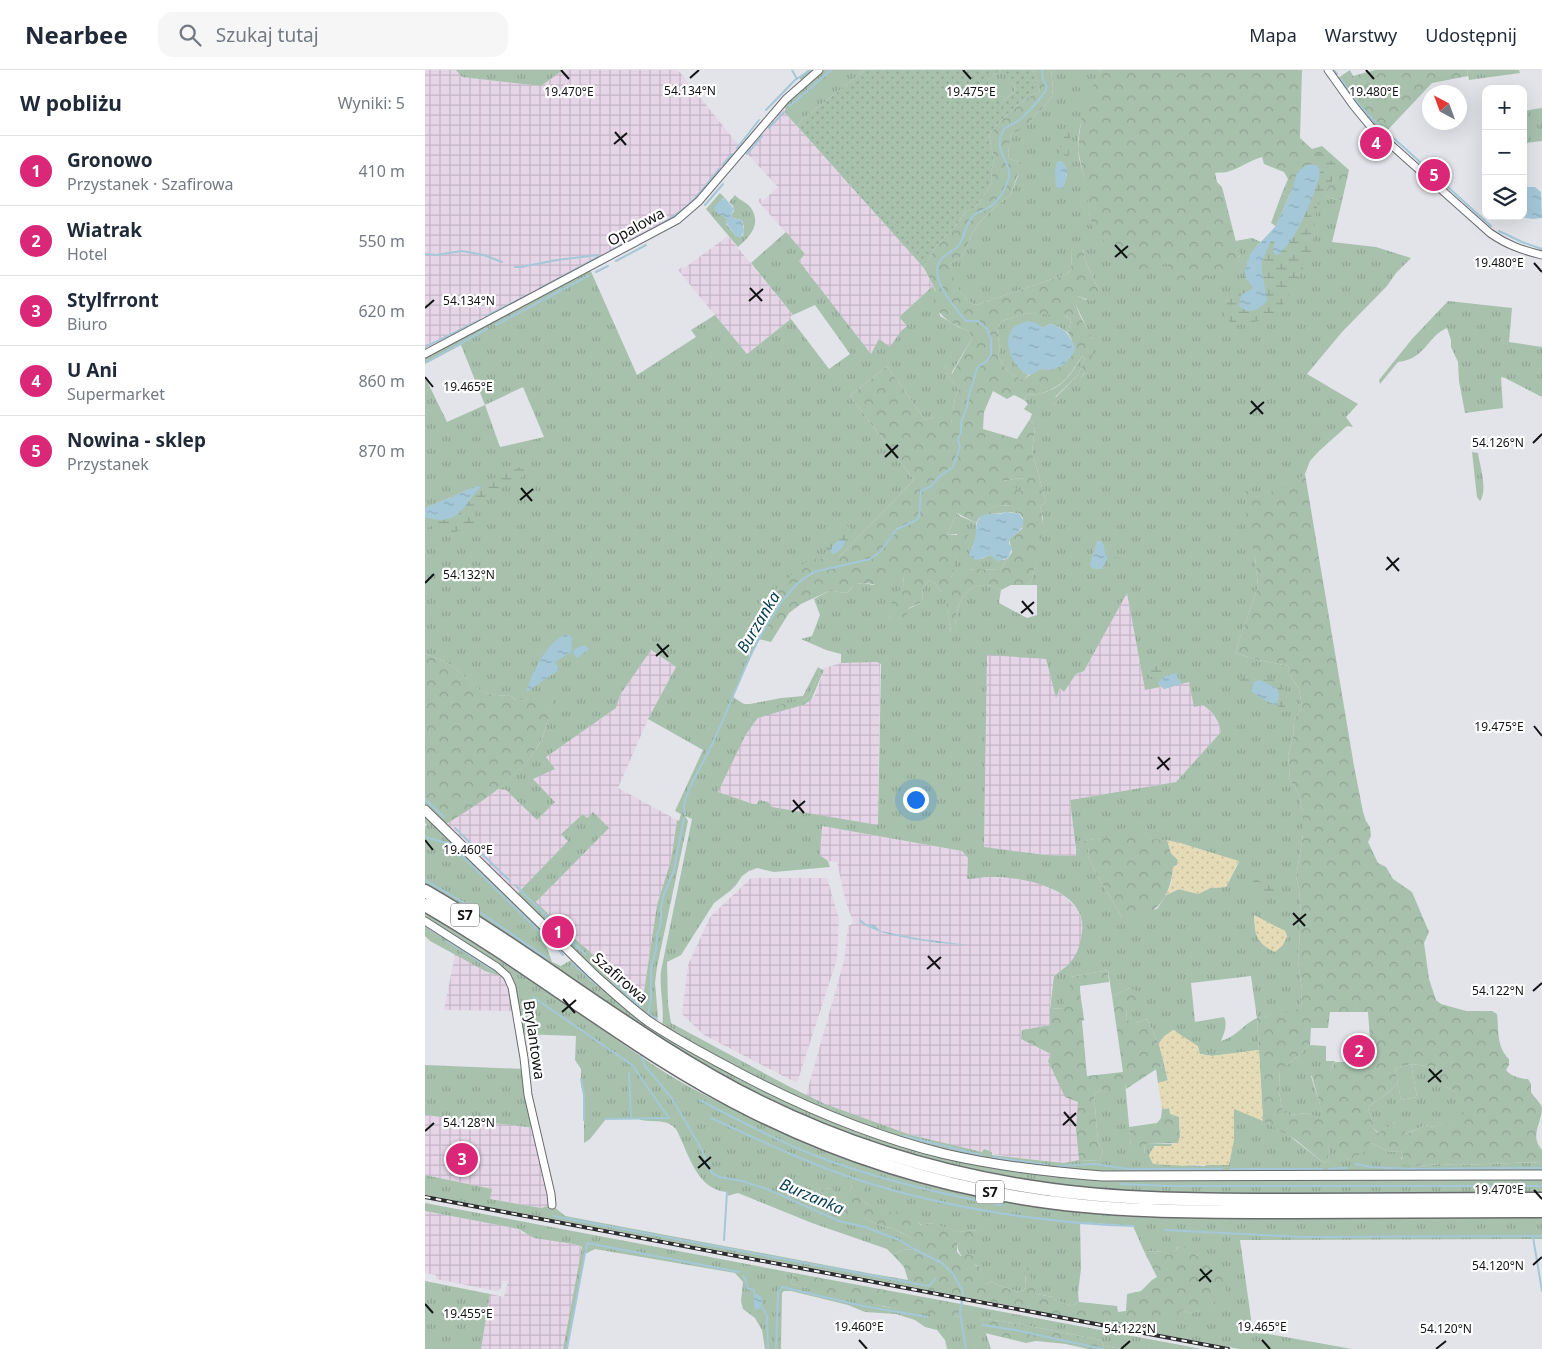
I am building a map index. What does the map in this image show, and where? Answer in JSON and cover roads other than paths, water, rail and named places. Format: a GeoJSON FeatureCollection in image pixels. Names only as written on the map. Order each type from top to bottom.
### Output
{"type":"FeatureCollection","features":[{"type":"Feature","properties":{"kind":"highway","name":"S7"},"geometry":{"type":"LineString","coordinates":[[425,892],[460,911],[659,1045],[721,1081],[796,1119],[843,1138],[918,1163],[1032,1187],[1098,1195],[1231,1200],[1542,1199]]}},
{"type":"Feature","properties":{"kind":"highway","name":"S7"},"geometry":{"type":"LineString","coordinates":[[425,906],[497,950],[627,1038],[706,1087],[816,1140],[872,1161],[920,1176],[1019,1198],[1118,1209],[1228,1212],[1542,1211]]}},
{"type":"Feature","properties":{"kind":"street","name":"Opalowa"},"geometry":{"type":"LineString","coordinates":[[425,354],[677,220],[699,201],[786,99],[819,70]]}},
{"type":"Feature","properties":{"kind":"street"},"geometry":{"type":"LineString","coordinates":[[1328,70],[1371,127],[1491,233],[1504,243],[1542,255]]}},
{"type":"Feature","properties":{"kind":"street","name":"Szafirowa"},"geometry":{"type":"LineString","coordinates":[[425,810],[593,974],[620,999],[647,1020],[791,1100],[825,1115],[894,1140],[945,1154],[985,1162],[1052,1172],[1102,1176],[1542,1175]]}},
{"type":"Feature","properties":{"kind":"street","name":"Brylantowa"},"geometry":{"type":"LineString","coordinates":[[425,921],[497,967],[504,972],[510,981],[523,1052],[528,1095],[549,1188],[551,1205]]}},
{"type":"Feature","properties":{"kind":"water"},"geometry":{"type":"Polygon","coordinates":[[[1061,161],[1067,170],[1063,189],[1056,187],[1055,170],[1057,162],[1061,161]]]}},
{"type":"Feature","properties":{"kind":"water"},"geometry":{"type":"Polygon","coordinates":[[[1313,164],[1318,166],[1320,170],[1319,177],[1308,208],[1297,230],[1278,255],[1274,254],[1275,242],[1271,241],[1262,261],[1267,301],[1261,307],[1254,310],[1243,309],[1239,306],[1241,295],[1253,288],[1246,279],[1245,271],[1250,254],[1276,226],[1292,190],[1297,173],[1305,166],[1313,164]]]}},
{"type":"Feature","properties":{"kind":"water"},"geometry":{"type":"Polygon","coordinates":[[[1527,187],[1535,187],[1541,192],[1542,218],[1527,218],[1527,187]]]}},
{"type":"Feature","properties":{"kind":"water"},"geometry":{"type":"Polygon","coordinates":[[[725,198],[734,209],[731,215],[733,218],[742,220],[744,230],[741,238],[736,236],[726,223],[727,219],[716,212],[714,208],[725,198]]]}},
{"type":"Feature","properties":{"kind":"water"},"geometry":{"type":"Polygon","coordinates":[[[1028,321],[1036,323],[1043,328],[1050,324],[1066,332],[1075,348],[1068,360],[1052,370],[1041,369],[1030,375],[1023,372],[1011,356],[1008,343],[1014,327],[1028,321]]]}},
{"type":"Feature","properties":{"kind":"water"},"geometry":{"type":"Polygon","coordinates":[[[482,484],[462,510],[453,518],[441,520],[425,517],[425,508],[482,484]]]}},
{"type":"Feature","properties":{"kind":"water"},"geometry":{"type":"Polygon","coordinates":[[[1006,512],[1019,514],[1023,522],[1021,528],[1009,539],[1009,544],[1012,548],[1008,558],[998,561],[989,555],[978,560],[973,559],[969,554],[975,541],[977,523],[980,517],[1006,512]]]}},
{"type":"Feature","properties":{"kind":"water"},"geometry":{"type":"Polygon","coordinates":[[[839,540],[844,540],[845,542],[842,548],[832,554],[832,546],[839,540]]]}},
{"type":"Feature","properties":{"kind":"water"},"geometry":{"type":"Polygon","coordinates":[[[1101,541],[1104,545],[1105,554],[1108,557],[1102,569],[1092,568],[1090,565],[1097,542],[1101,541]]]}},
{"type":"Feature","properties":{"kind":"water"},"geometry":{"type":"Polygon","coordinates":[[[567,634],[572,638],[571,652],[555,662],[559,670],[526,692],[541,658],[553,643],[567,634]]]}},
{"type":"Feature","properties":{"kind":"water"},"geometry":{"type":"Polygon","coordinates":[[[584,645],[589,649],[577,658],[573,653],[575,649],[584,645]]]}},
{"type":"Feature","properties":{"kind":"water"},"geometry":{"type":"Polygon","coordinates":[[[1176,673],[1181,684],[1164,689],[1158,683],[1163,677],[1176,673]]]}},
{"type":"Feature","properties":{"kind":"water"},"geometry":{"type":"Polygon","coordinates":[[[1260,680],[1278,689],[1277,705],[1266,701],[1251,691],[1254,682],[1260,680]]]}},
{"type":"Feature","properties":{"kind":"water"},"geometry":{"type":"Polygon","coordinates":[[[859,918],[866,924],[875,925],[880,931],[968,945],[910,939],[879,931],[859,921],[859,918]]]}},
{"type":"Feature","properties":{"kind":"water"},"geometry":{"type":"Polygon","coordinates":[[[754,1293],[762,1297],[762,1307],[756,1310],[754,1306],[754,1293]]]}},
{"type":"Feature","properties":{"kind":"waterway"},"geometry":{"type":"LineString","coordinates":[[792,70],[797,79]]}},
{"type":"Feature","properties":{"kind":"waterway"},"geometry":{"type":"LineString","coordinates":[[766,110],[795,80],[811,70]]}},
{"type":"Feature","properties":{"kind":"waterway"},"geometry":{"type":"LineString","coordinates":[[790,106],[831,70]]}},
{"type":"Feature","properties":{"kind":"waterway","name":"Burzanka"},"geometry":{"type":"LineString","coordinates":[[685,814],[685,800],[688,792],[709,751],[748,660],[766,626],[785,598],[797,584],[814,572],[870,559],[880,552],[897,529],[915,521],[919,517],[921,491],[930,487],[941,475],[953,467],[960,447],[958,440],[969,395],[977,369],[991,355],[991,339],[987,329],[978,321],[966,321],[956,309],[941,285],[937,269],[941,259],[959,245],[971,218],[991,206],[1004,189],[1009,175],[1001,151],[1000,138],[1004,129],[1021,119],[1046,90],[1047,87],[1043,80],[1042,70]]}},
{"type":"Feature","properties":{"kind":"waterway"},"geometry":{"type":"LineString","coordinates":[[1334,70],[1337,74]]}},
{"type":"Feature","properties":{"kind":"waterway"},"geometry":{"type":"LineString","coordinates":[[1341,79],[1360,106],[1379,125],[1491,226]]}},
{"type":"Feature","properties":{"kind":"waterway"},"geometry":{"type":"LineString","coordinates":[[769,128],[784,112]]}},
{"type":"Feature","properties":{"kind":"waterway"},"geometry":{"type":"LineString","coordinates":[[737,148],[759,120]]}},
{"type":"Feature","properties":{"kind":"waterway"},"geometry":{"type":"LineString","coordinates":[[747,154],[762,136]]}},
{"type":"Feature","properties":{"kind":"waterway"},"geometry":{"type":"LineString","coordinates":[[723,164],[732,154]]}},
{"type":"Feature","properties":{"kind":"waterway"},"geometry":{"type":"LineString","coordinates":[[610,251],[670,219],[696,197],[719,169]]}},
{"type":"Feature","properties":{"kind":"waterway"},"geometry":{"type":"LineString","coordinates":[[705,205],[723,184]]}},
{"type":"Feature","properties":{"kind":"waterway"},"geometry":{"type":"LineString","coordinates":[[1499,231],[1542,249]]}},
{"type":"Feature","properties":{"kind":"waterway"},"geometry":{"type":"LineString","coordinates":[[616,261],[646,245]]}},
{"type":"Feature","properties":{"kind":"waterway"},"geometry":{"type":"LineString","coordinates":[[425,254],[436,255],[462,251],[484,255],[502,262]]}},
{"type":"Feature","properties":{"kind":"waterway"},"geometry":{"type":"LineString","coordinates":[[515,267],[598,255],[598,257]]}},
{"type":"Feature","properties":{"kind":"waterway"},"geometry":{"type":"LineString","coordinates":[[539,289],[598,257]]}},
{"type":"Feature","properties":{"kind":"waterway"},"geometry":{"type":"LineString","coordinates":[[596,272],[608,266]]}},
{"type":"Feature","properties":{"kind":"waterway"},"geometry":{"type":"LineString","coordinates":[[496,325],[588,276]]}},
{"type":"Feature","properties":{"kind":"waterway"},"geometry":{"type":"LineString","coordinates":[[486,316],[530,294]]}},
{"type":"Feature","properties":{"kind":"waterway"},"geometry":{"type":"LineString","coordinates":[[425,347],[480,320]]}},
{"type":"Feature","properties":{"kind":"waterway"},"geometry":{"type":"LineString","coordinates":[[427,362],[487,329]]}},
{"type":"Feature","properties":{"kind":"waterway"},"geometry":{"type":"LineString","coordinates":[[425,799],[444,817]]}},
{"type":"Feature","properties":{"kind":"waterway","name":"Burzanka"},"geometry":{"type":"LineString","coordinates":[[657,1019],[648,1014],[651,1001],[651,970],[661,923],[661,908],[664,894],[674,870],[684,818]]}},
{"type":"Feature","properties":{"kind":"waterway"},"geometry":{"type":"LineString","coordinates":[[455,828],[510,881]]}},
{"type":"Feature","properties":{"kind":"waterway"},"geometry":{"type":"LineString","coordinates":[[425,837],[450,844],[544,936]]}},
{"type":"Feature","properties":{"kind":"waterway"},"geometry":{"type":"LineString","coordinates":[[425,880],[478,911],[547,958]]}},
{"type":"Feature","properties":{"kind":"waterway"},"geometry":{"type":"LineString","coordinates":[[515,885],[567,936]]}},
{"type":"Feature","properties":{"kind":"waterway"},"geometry":{"type":"LineString","coordinates":[[425,926],[441,936]]}},
{"type":"Feature","properties":{"kind":"waterway"},"geometry":{"type":"LineString","coordinates":[[447,941],[496,972]]}},
{"type":"Feature","properties":{"kind":"waterway"},"geometry":{"type":"LineString","coordinates":[[572,941],[585,954]]}},
{"type":"Feature","properties":{"kind":"waterway"},"geometry":{"type":"LineString","coordinates":[[557,948],[563,955]]}},
{"type":"Feature","properties":{"kind":"waterway"},"geometry":{"type":"LineString","coordinates":[[591,959],[641,1008]]}},
{"type":"Feature","properties":{"kind":"waterway"},"geometry":{"type":"LineString","coordinates":[[572,963],[597,985]]}},
{"type":"Feature","properties":{"kind":"waterway"},"geometry":{"type":"LineString","coordinates":[[533,997],[632,1065],[669,1118]]}},
{"type":"Feature","properties":{"kind":"waterway","name":"Burzanka"},"geometry":{"type":"LineString","coordinates":[[641,1056],[645,1066],[671,1097],[701,1148],[712,1173],[720,1177],[742,1181],[767,1189],[839,1221],[865,1227],[899,1240],[942,1263],[953,1274],[962,1290],[960,1313],[966,1349]]}},
{"type":"Feature","properties":{"kind":"waterway"},"geometry":{"type":"LineString","coordinates":[[629,1073],[631,1119]]}},
{"type":"Feature","properties":{"kind":"waterway"},"geometry":{"type":"LineString","coordinates":[[581,1079],[584,1095],[584,1120]]}},
{"type":"Feature","properties":{"kind":"waterway"},"geometry":{"type":"LineString","coordinates":[[700,1100],[780,1141],[843,1166],[895,1182],[1001,1205]]}},
{"type":"Feature","properties":{"kind":"waterway"},"geometry":{"type":"LineString","coordinates":[[606,1119],[669,1118]]}},
{"type":"Feature","properties":{"kind":"waterway"},"geometry":{"type":"LineString","coordinates":[[711,1118],[827,1169],[913,1196],[1024,1217],[1134,1226]]}},
{"type":"Feature","properties":{"kind":"waterway"},"geometry":{"type":"LineString","coordinates":[[904,1136],[981,1155]]}},
{"type":"Feature","properties":{"kind":"waterway"},"geometry":{"type":"LineString","coordinates":[[993,1157],[1047,1165]]}},
{"type":"Feature","properties":{"kind":"waterway"},"geometry":{"type":"LineString","coordinates":[[1058,1166],[1095,1164],[1128,1169],[1222,1169]]}},
{"type":"Feature","properties":{"kind":"waterway"},"geometry":{"type":"LineString","coordinates":[[1356,1164],[1371,1167],[1408,1169],[1542,1168]]}},
{"type":"Feature","properties":{"kind":"waterway"},"geometry":{"type":"LineString","coordinates":[[1329,1169],[1347,1168]]}},
{"type":"Feature","properties":{"kind":"waterway"},"geometry":{"type":"LineString","coordinates":[[1231,1169],[1322,1169]]}},
{"type":"Feature","properties":{"kind":"waterway"},"geometry":{"type":"LineString","coordinates":[[1120,1184],[1169,1186],[1542,1186]]}},
{"type":"Feature","properties":{"kind":"waterway"},"geometry":{"type":"LineString","coordinates":[[724,1240],[727,1192]]}},
{"type":"Feature","properties":{"kind":"waterway"},"geometry":{"type":"LineString","coordinates":[[553,1216],[929,1286],[935,1279]]}},
{"type":"Feature","properties":{"kind":"waterway"},"geometry":{"type":"LineString","coordinates":[[1165,1230],[1302,1237],[1542,1236]]}},
{"type":"Feature","properties":{"kind":"waterway"},"geometry":{"type":"LineString","coordinates":[[1533,1237],[1542,1291]]}},
{"type":"Feature","properties":{"kind":"waterway"},"geometry":{"type":"LineString","coordinates":[[567,1349],[587,1243],[739,1272]]}},
{"type":"Feature","properties":{"kind":"waterway"},"geometry":{"type":"LineString","coordinates":[[743,1276],[746,1280],[747,1288],[754,1290],[754,1293]]}},
{"type":"Feature","properties":{"kind":"waterway"},"geometry":{"type":"LineString","coordinates":[[776,1349],[778,1292],[782,1287],[863,1306],[927,1317]]}},
{"type":"Feature","properties":{"kind":"waterway"},"geometry":{"type":"LineString","coordinates":[[762,1307],[767,1316],[768,1349]]}},
{"type":"Feature","properties":{"kind":"waterway"},"geometry":{"type":"LineString","coordinates":[[983,1325],[1103,1349]]}},
{"type":"Feature","properties":{"kind":"railway"},"geometry":{"type":"LineString","coordinates":[[425,1197],[1228,1349]]}},
{"type":"Feature","properties":{"kind":"place","name":"U Ani"},"geometry":{"type":"Point","coordinates":[1376,143]}},
{"type":"Feature","properties":{"kind":"place","name":"Nowina - sklep"},"geometry":{"type":"Point","coordinates":[1434,175]}},
{"type":"Feature","properties":{"kind":"place","name":"Gronowo"},"geometry":{"type":"Point","coordinates":[558,932]}},
{"type":"Feature","properties":{"kind":"place","name":"Wiatrak"},"geometry":{"type":"Point","coordinates":[1359,1051]}},
{"type":"Feature","properties":{"kind":"place","name":"Stylfrront"},"geometry":{"type":"Point","coordinates":[462,1159]}}]}
